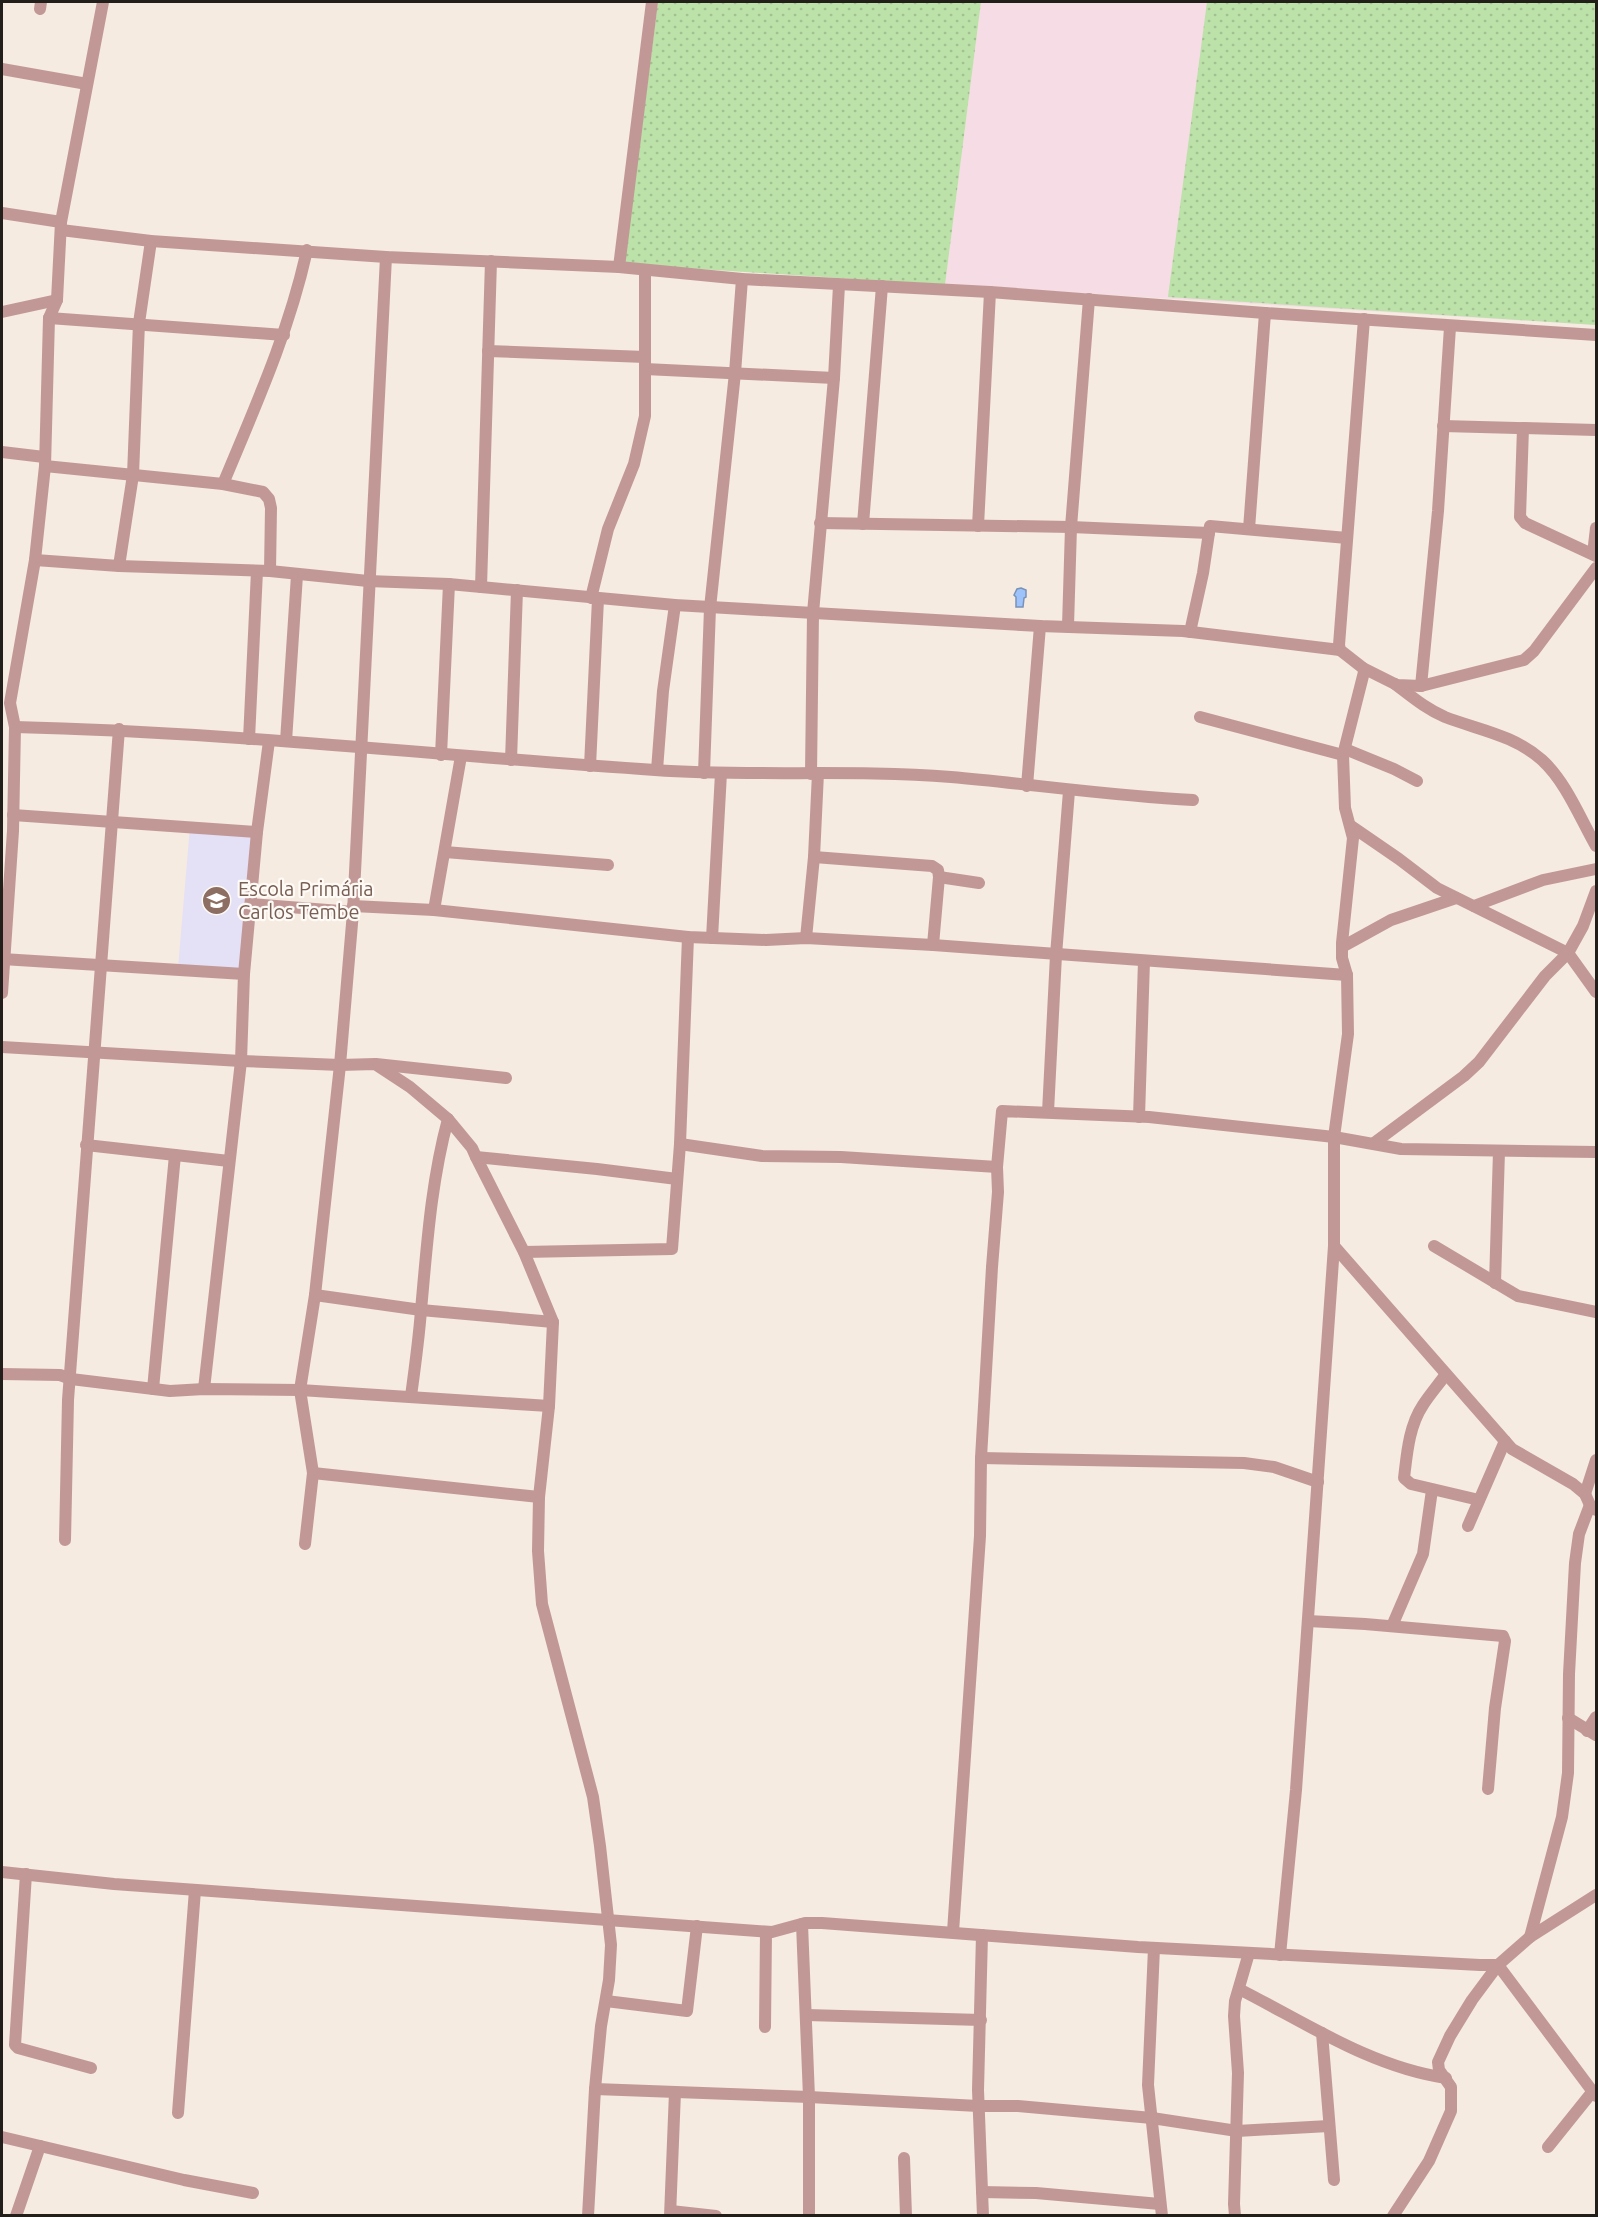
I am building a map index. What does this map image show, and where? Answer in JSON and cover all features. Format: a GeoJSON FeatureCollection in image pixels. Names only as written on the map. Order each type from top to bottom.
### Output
{"type":"FeatureCollection","features":[{"type":"Feature","properties":{"kind":"street"},"geometry":{"type":"LineString","coordinates":[[2,993],[7,830],[13,815],[8,789],[15,727],[6,703],[35,560],[44,462],[49,318],[57,300],[61,226],[103,2]]}},
{"type":"Feature","properties":{"kind":"street"},"geometry":{"type":"LineString","coordinates":[[619,267],[652,2]]}},
{"type":"Feature","properties":{"kind":"street"},"geometry":{"type":"LineString","coordinates":[[2,69],[87,84]]}},
{"type":"Feature","properties":{"kind":"street"},"geometry":{"type":"LineString","coordinates":[[2,213],[61,226],[151,241],[386,257],[619,267],[742,279],[990,292],[1450,327],[1596,335]]}},
{"type":"Feature","properties":{"kind":"street"},"geometry":{"type":"LineString","coordinates":[[119,566],[133,475],[139,323],[151,241]]}},
{"type":"Feature","properties":{"kind":"street"},"geometry":{"type":"LineString","coordinates":[[223,484],[284,335],[307,250]]}},
{"type":"Feature","properties":{"kind":"street"},"geometry":{"type":"LineString","coordinates":[[304,1544],[313,1473],[300,1390],[315,1295],[340,1065],[353,909],[386,257]]}},
{"type":"Feature","properties":{"kind":"street"},"geometry":{"type":"LineString","coordinates":[[481,587],[491,261]]}},
{"type":"Feature","properties":{"kind":"street"},"geometry":{"type":"LineString","coordinates":[[590,766],[595,599],[608,529],[634,464],[645,416],[645,270]]}},
{"type":"Feature","properties":{"kind":"street"},"geometry":{"type":"LineString","coordinates":[[705,773],[710,608],[735,373],[742,279]]}},
{"type":"Feature","properties":{"kind":"street"},"geometry":{"type":"LineString","coordinates":[[806,938],[814,857],[813,613],[834,378],[839,285]]}},
{"type":"Feature","properties":{"kind":"street"},"geometry":{"type":"LineString","coordinates":[[864,524],[882,286]]}},
{"type":"Feature","properties":{"kind":"street"},"geometry":{"type":"LineString","coordinates":[[978,526],[990,292]]}},
{"type":"Feature","properties":{"kind":"street"},"geometry":{"type":"LineString","coordinates":[[1068,626],[1071,527],[1089,299]]}},
{"type":"Feature","properties":{"kind":"street"},"geometry":{"type":"LineString","coordinates":[[2,312],[57,300]]}},
{"type":"Feature","properties":{"kind":"street"},"geometry":{"type":"LineString","coordinates":[[1250,530],[1265,313]]}},
{"type":"Feature","properties":{"kind":"street"},"geometry":{"type":"LineString","coordinates":[[49,318],[284,335]]}},
{"type":"Feature","properties":{"kind":"street"},"geometry":{"type":"LineString","coordinates":[[1340,650],[1364,319]]}},
{"type":"Feature","properties":{"kind":"street"},"geometry":{"type":"LineString","coordinates":[[1421,686],[1438,511],[1450,327]]}},
{"type":"Feature","properties":{"kind":"street"},"geometry":{"type":"LineString","coordinates":[[488,351],[645,363],[735,373],[834,378]]}},
{"type":"Feature","properties":{"kind":"street"},"geometry":{"type":"LineString","coordinates":[[1443,426],[1596,430]]}},
{"type":"Feature","properties":{"kind":"street"},"geometry":{"type":"LineString","coordinates":[[1522,428],[1520,517],[1525,523],[1595,555],[1596,528]]}},
{"type":"Feature","properties":{"kind":"street"},"geometry":{"type":"LineString","coordinates":[[2,452],[44,462],[133,475],[223,484],[262,492],[269,500],[271,508],[270,571]]}},
{"type":"Feature","properties":{"kind":"street"},"geometry":{"type":"LineString","coordinates":[[820,522],[1071,527],[1209,533]]}},
{"type":"Feature","properties":{"kind":"street"},"geometry":{"type":"LineString","coordinates":[[1190,632],[1210,526],[1347,538]]}},
{"type":"Feature","properties":{"kind":"street"},"geometry":{"type":"LineString","coordinates":[[35,560],[119,566],[270,571],[368,581],[449,584],[710,608],[1190,632],[1340,650],[1363,668],[1394,683],[1427,708],[1510,739],[1529,750],[1544,762],[1564,789],[1596,846]]}},
{"type":"Feature","properties":{"kind":"street"},"geometry":{"type":"LineString","coordinates":[[1394,683],[1421,686],[1524,660],[1534,651],[1596,568]]}},
{"type":"Feature","properties":{"kind":"street"},"geometry":{"type":"LineString","coordinates":[[249,740],[257,571]]}},
{"type":"Feature","properties":{"kind":"street"},"geometry":{"type":"LineString","coordinates":[[286,741],[297,575]]}},
{"type":"Feature","properties":{"kind":"street"},"geometry":{"type":"LineString","coordinates":[[441,755],[449,584]]}},
{"type":"Feature","properties":{"kind":"street"},"geometry":{"type":"LineString","coordinates":[[511,760],[517,590]]}},
{"type":"Feature","properties":{"kind":"street"},"geometry":{"type":"LineString","coordinates":[[657,770],[663,691],[675,605]]}},
{"type":"Feature","properties":{"kind":"street"},"geometry":{"type":"LineString","coordinates":[[1027,786],[1040,626]]}},
{"type":"Feature","properties":{"kind":"street"},"geometry":{"type":"LineString","coordinates":[[1280,1955],[1296,1790],[1334,1246],[1334,1137],[1348,1034],[1347,975],[1342,958],[1342,947],[1353,838],[1345,808],[1344,752],[1364,676],[1363,668]]}},
{"type":"Feature","properties":{"kind":"street"},"geometry":{"type":"LineString","coordinates":[[1200,717],[1344,752],[1394,769],[1417,782]]}},
{"type":"Feature","properties":{"kind":"street"},"geometry":{"type":"LineString","coordinates":[[15,727],[119,729],[286,741],[360,749],[705,773],[949,777],[1070,791],[1193,800]]}},
{"type":"Feature","properties":{"kind":"street"},"geometry":{"type":"LineString","coordinates":[[65,1540],[68,1400],[119,729]]}},
{"type":"Feature","properties":{"kind":"street"},"geometry":{"type":"LineString","coordinates":[[204,1389],[241,1061],[244,974],[256,832],[268,741]]}},
{"type":"Feature","properties":{"kind":"street"},"geometry":{"type":"LineString","coordinates":[[435,909],[461,756]]}},
{"type":"Feature","properties":{"kind":"street"},"geometry":{"type":"LineString","coordinates":[[712,938],[721,773]]}},
{"type":"Feature","properties":{"kind":"street"},"geometry":{"type":"LineString","coordinates":[[1048,1112],[1056,955],[1070,791]]}},
{"type":"Feature","properties":{"kind":"street"},"geometry":{"type":"LineString","coordinates":[[13,815],[256,832]]}},
{"type":"Feature","properties":{"kind":"street"},"geometry":{"type":"LineString","coordinates":[[1351,826],[1437,888],[1568,953],[1596,992]]}},
{"type":"Feature","properties":{"kind":"street"},"geometry":{"type":"LineString","coordinates":[[445,852],[608,865]]}},
{"type":"Feature","properties":{"kind":"street"},"geometry":{"type":"LineString","coordinates":[[814,857],[932,866],[938,870],[933,945]]}},
{"type":"Feature","properties":{"kind":"street"},"geometry":{"type":"LineString","coordinates":[[1474,906],[1543,880],[1596,869]]}},
{"type":"Feature","properties":{"kind":"street"},"geometry":{"type":"LineString","coordinates":[[939,877],[979,883]]}},
{"type":"Feature","properties":{"kind":"street"},"geometry":{"type":"LineString","coordinates":[[1374,1143],[1464,1076],[1479,1062],[1545,976],[1568,953],[1583,926],[1596,891]]}},
{"type":"Feature","properties":{"kind":"street"},"geometry":{"type":"LineString","coordinates":[[1342,947],[1391,920],[1456,898]]}},
{"type":"Feature","properties":{"kind":"street"},"geometry":{"type":"LineString","coordinates":[[251,904],[353,909],[435,909],[688,937],[766,940],[806,938],[933,945],[1347,975]]}},
{"type":"Feature","properties":{"kind":"street"},"geometry":{"type":"LineString","coordinates":[[524,1252],[672,1249],[680,1144],[688,937]]}},
{"type":"Feature","properties":{"kind":"street"},"geometry":{"type":"LineString","coordinates":[[3,959],[244,974]]}},
{"type":"Feature","properties":{"kind":"street"},"geometry":{"type":"LineString","coordinates":[[1139,1117],[1144,961]]}},
{"type":"Feature","properties":{"kind":"street"},"geometry":{"type":"LineString","coordinates":[[2,1047],[241,1061],[375,1064],[506,1078]]}},
{"type":"Feature","properties":{"kind":"street"},"geometry":{"type":"LineString","coordinates":[[375,1064],[410,1087],[448,1119],[472,1148],[524,1252],[553,1322],[549,1406],[539,1497],[538,1551],[543,1604],[592,1797],[609,1920],[610,1962],[595,2089],[588,2216]]}},
{"type":"Feature","properties":{"kind":"street"},"geometry":{"type":"LineString","coordinates":[[953,1932],[980,1536],[981,1458],[1002,1111],[1139,1117],[1334,1137],[1401,1149],[1596,1152]]}},
{"type":"Feature","properties":{"kind":"street"},"geometry":{"type":"LineString","coordinates":[[411,1396],[426,1241],[439,1152],[448,1119]]}},
{"type":"Feature","properties":{"kind":"street"},"geometry":{"type":"LineString","coordinates":[[86,1144],[230,1161]]}},
{"type":"Feature","properties":{"kind":"street"},"geometry":{"type":"LineString","coordinates":[[680,1144],[762,1156],[841,1157],[997,1167]]}},
{"type":"Feature","properties":{"kind":"street"},"geometry":{"type":"LineString","coordinates":[[1495,1283],[1499,1151]]}},
{"type":"Feature","properties":{"kind":"street"},"geometry":{"type":"LineString","coordinates":[[153,1389],[175,1155]]}},
{"type":"Feature","properties":{"kind":"street"},"geometry":{"type":"LineString","coordinates":[[476,1157],[677,1179]]}},
{"type":"Feature","properties":{"kind":"street"},"geometry":{"type":"LineString","coordinates":[[1334,1246],[1512,1449],[1526,1459],[1557,1474],[1591,1503]]}},
{"type":"Feature","properties":{"kind":"street"},"geometry":{"type":"LineString","coordinates":[[1434,1246],[1518,1296],[1596,1312]]}},
{"type":"Feature","properties":{"kind":"street"},"geometry":{"type":"LineString","coordinates":[[315,1295],[421,1310],[553,1322]]}},
{"type":"Feature","properties":{"kind":"street"},"geometry":{"type":"LineString","coordinates":[[2,1374],[60,1376],[170,1391],[300,1390],[549,1406]]}},
{"type":"Feature","properties":{"kind":"street"},"geometry":{"type":"LineString","coordinates":[[1446,1374],[1417,1416],[1410,1434],[1404,1478],[1411,1484],[1479,1500]]}},
{"type":"Feature","properties":{"kind":"street"},"geometry":{"type":"LineString","coordinates":[[1468,1526],[1505,1441]]}},
{"type":"Feature","properties":{"kind":"street"},"geometry":{"type":"LineString","coordinates":[[981,1458],[1244,1463],[1274,1467],[1318,1482]]}},
{"type":"Feature","properties":{"kind":"street"},"geometry":{"type":"LineString","coordinates":[[1530,1937],[1562,1817],[1568,1773],[1568,1718],[1575,1563],[1579,1534],[1591,1503],[1596,1460]]}},
{"type":"Feature","properties":{"kind":"street"},"geometry":{"type":"LineString","coordinates":[[313,1473],[539,1497]]}},
{"type":"Feature","properties":{"kind":"street"},"geometry":{"type":"LineString","coordinates":[[1392,1626],[1423,1554],[1432,1490]]}},
{"type":"Feature","properties":{"kind":"street"},"geometry":{"type":"LineString","coordinates":[[1308,1622],[1392,1626],[1503,1636],[1505,1641],[1495,1708],[1488,1789]]}},
{"type":"Feature","properties":{"kind":"street"},"geometry":{"type":"LineString","coordinates":[[1568,1718],[1592,1733],[1596,1717]]}},
{"type":"Feature","properties":{"kind":"street"},"geometry":{"type":"LineString","coordinates":[[2,1872],[114,1884],[766,1932],[802,1924],[822,1923],[1154,1948],[1498,1965]]}},
{"type":"Feature","properties":{"kind":"street"},"geometry":{"type":"LineString","coordinates":[[26,1874],[15,2045],[18,2048],[91,2068]]}},
{"type":"Feature","properties":{"kind":"street"},"geometry":{"type":"LineString","coordinates":[[178,2113],[195,1890]]}},
{"type":"Feature","properties":{"kind":"street"},"geometry":{"type":"LineString","coordinates":[[1393,2216],[1429,2161],[1450,2110],[1451,2087],[1440,2070],[1438,2062],[1472,2000],[1498,1965],[1530,1937],[1596,1895]]}},
{"type":"Feature","properties":{"kind":"street"},"geometry":{"type":"LineString","coordinates":[[802,1924],[809,2097],[809,2216]]}},
{"type":"Feature","properties":{"kind":"street"},"geometry":{"type":"LineString","coordinates":[[606,2001],[687,2011],[697,1926]]}},
{"type":"Feature","properties":{"kind":"street"},"geometry":{"type":"LineString","coordinates":[[765,2027],[766,1932]]}},
{"type":"Feature","properties":{"kind":"street"},"geometry":{"type":"LineString","coordinates":[[982,1935],[978,2106],[983,2216]]}},
{"type":"Feature","properties":{"kind":"street"},"geometry":{"type":"LineString","coordinates":[[982,2192],[1036,2193],[1161,2210],[1148,2085],[1154,1948]]}},
{"type":"Feature","properties":{"kind":"street"},"geometry":{"type":"LineString","coordinates":[[1235,2216],[1238,2073],[1234,2016],[1235,2001],[1249,1953]]}},
{"type":"Feature","properties":{"kind":"street"},"geometry":{"type":"LineString","coordinates":[[1498,1965],[1595,2093],[1548,2147]]}},
{"type":"Feature","properties":{"kind":"street"},"geometry":{"type":"LineString","coordinates":[[1239,1989],[1345,2046],[1421,2074],[1446,2078]]}},
{"type":"Feature","properties":{"kind":"street"},"geometry":{"type":"LineString","coordinates":[[807,2015],[981,2020]]}},
{"type":"Feature","properties":{"kind":"street"},"geometry":{"type":"LineString","coordinates":[[1322,2033],[1334,2180]]}},
{"type":"Feature","properties":{"kind":"street"},"geometry":{"type":"LineString","coordinates":[[595,2089],[1018,2106],[1152,2118],[1237,2131],[1329,2126]]}},
{"type":"Feature","properties":{"kind":"street"},"geometry":{"type":"LineString","coordinates":[[675,2092],[670,2213],[716,2216]]}},
{"type":"Feature","properties":{"kind":"street"},"geometry":{"type":"LineString","coordinates":[[2,2137],[184,2180],[253,2193]]}},
{"type":"Feature","properties":{"kind":"street"},"geometry":{"type":"LineString","coordinates":[[16,2216],[40,2146]]}},
{"type":"Feature","properties":{"kind":"street"},"geometry":{"type":"LineString","coordinates":[[904,2158],[906,2216]]}},
{"type":"Feature","properties":{"kind":"shaded area"},"geometry":{"type":"Polygon","coordinates":[[[981,2],[1596,2],[1596,325],[945,285],[981,2]]]}},
{"type":"Feature","properties":{"kind":"shaded area","name":"Escola Primária Carlos Tembe"},"geometry":{"type":"Polygon","coordinates":[[[190,827],[257,832],[244,974],[178,968],[190,827]]]}},
{"type":"Feature","properties":{"kind":"green space"},"geometry":{"type":"Polygon","coordinates":[[[658,2],[981,2],[945,285],[624,264],[658,2]]]}},
{"type":"Feature","properties":{"kind":"green space"},"geometry":{"type":"Polygon","coordinates":[[[1207,2],[1596,2],[1596,325],[1168,297],[1207,2]]]}},
{"type":"Feature","properties":{"kind":"water"},"geometry":{"type":"Polygon","coordinates":[[[1017,589],[1026,590],[1026,597],[1023,607],[1016,607],[1014,595],[1017,589]]]}},
{"type":"Feature","properties":{"kind":"place","name":"Escola Primária Carlos Tembe"},"geometry":{"type":"Point","coordinates":[217,900]}}]}
